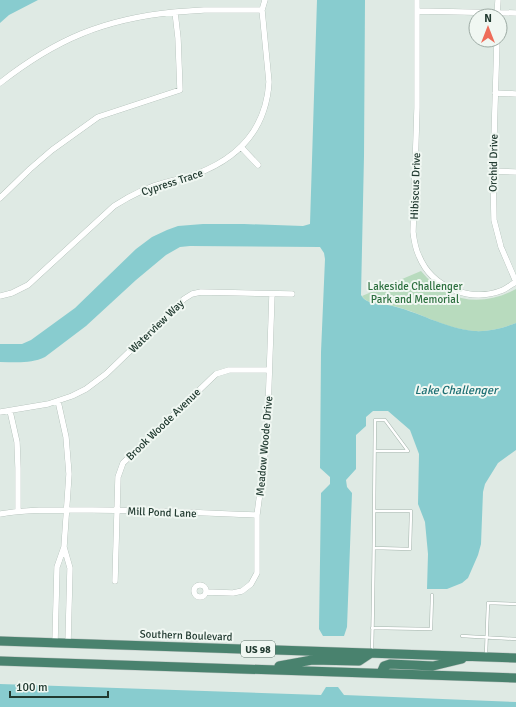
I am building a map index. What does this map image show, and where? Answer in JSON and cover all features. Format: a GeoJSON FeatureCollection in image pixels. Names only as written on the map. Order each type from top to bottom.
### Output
{"type":"FeatureCollection","features":[{"type":"Feature","properties":{"kind":"highway","name":"Southern Boulevard"},"geometry":{"type":"LineString","coordinates":[[0,641],[516,658]]}},
{"type":"Feature","properties":{"kind":"highway"},"geometry":{"type":"LineString","coordinates":[[264,669],[312,660],[359,661],[372,653]]}},
{"type":"Feature","properties":{"kind":"highway"},"geometry":{"type":"LineString","coordinates":[[381,673],[384,666],[390,664],[433,666],[475,656]]}},
{"type":"Feature","properties":{"kind":"highway","name":"US 98"},"geometry":{"type":"LineString","coordinates":[[0,661],[516,678]]}},
{"type":"Feature","properties":{"kind":"street","name":"Cypress Trace"},"geometry":{"type":"LineString","coordinates":[[0,296],[12,293],[28,285],[114,206],[127,198],[154,186],[182,179],[208,169],[221,162],[241,147],[251,136],[264,111],[268,94],[269,75],[262,10],[265,0]]}},
{"type":"Feature","properties":{"kind":"street","name":"Hibiscus Drive"},"geometry":{"type":"LineString","coordinates":[[417,0],[417,108],[413,232],[419,256],[425,268],[434,278],[451,289],[459,292],[478,294],[491,293],[504,289],[516,282]]}},
{"type":"Feature","properties":{"kind":"street"},"geometry":{"type":"LineString","coordinates":[[0,83],[38,55],[75,36],[114,22],[134,17],[175,12],[262,10]]}},
{"type":"Feature","properties":{"kind":"street"},"geometry":{"type":"LineString","coordinates":[[416,11],[468,13]]}},
{"type":"Feature","properties":{"kind":"street"},"geometry":{"type":"LineString","coordinates":[[0,198],[52,150],[98,117],[180,90],[180,64],[175,12]]}},
{"type":"Feature","properties":{"kind":"street","name":"Orchid Drive"},"geometry":{"type":"LineString","coordinates":[[497,48],[493,171],[494,220],[501,247],[516,282]]}},
{"type":"Feature","properties":{"kind":"street"},"geometry":{"type":"LineString","coordinates":[[495,93],[516,94]]}},
{"type":"Feature","properties":{"kind":"street"},"geometry":{"type":"LineString","coordinates":[[241,147],[258,165]]}},
{"type":"Feature","properties":{"kind":"street"},"geometry":{"type":"LineString","coordinates":[[493,171],[516,172]]}},
{"type":"Feature","properties":{"kind":"street","name":"Waterview Way"},"geometry":{"type":"LineString","coordinates":[[0,412],[58,401],[72,396],[94,384],[188,296],[201,292],[292,294]]}},
{"type":"Feature","properties":{"kind":"street","name":"Meadow Woode Drive"},"geometry":{"type":"LineString","coordinates":[[206,592],[233,593],[242,591],[251,584],[257,573],[257,515],[266,440],[272,294]]}},
{"type":"Feature","properties":{"kind":"street","name":"Brook Woode Avenue"},"geometry":{"type":"LineString","coordinates":[[115,582],[118,477],[123,464],[212,377],[225,370],[269,370]]}},
{"type":"Feature","properties":{"kind":"street"},"geometry":{"type":"LineString","coordinates":[[55,642],[57,567],[64,547],[69,474],[66,438],[58,401]]}},
{"type":"Feature","properties":{"kind":"street"},"geometry":{"type":"LineString","coordinates":[[10,410],[16,442],[18,468],[18,511]]}},
{"type":"Feature","properties":{"kind":"street","name":"Mill Pond Lane"},"geometry":{"type":"LineString","coordinates":[[0,514],[18,511],[117,510],[257,515]]}},
{"type":"Feature","properties":{"kind":"street"},"geometry":{"type":"LineString","coordinates":[[64,547],[70,568],[68,643]]}},
{"type":"Feature","properties":{"kind":"lane"},"geometry":{"type":"LineString","coordinates":[[372,653],[375,420],[385,420],[408,451],[375,451]]}},
{"type":"Feature","properties":{"kind":"lane"},"geometry":{"type":"LineString","coordinates":[[374,511],[411,511],[410,549],[374,548]]}},
{"type":"Feature","properties":{"kind":"lane"},"geometry":{"type":"LineString","coordinates":[[372,628],[431,629],[432,595]]}},
{"type":"Feature","properties":{"kind":"lane"},"geometry":{"type":"LineString","coordinates":[[485,657],[488,603],[516,604]]}},
{"type":"Feature","properties":{"kind":"lane"},"geometry":{"type":"LineString","coordinates":[[462,636],[516,639]]}},
{"type":"Feature","properties":{"kind":"green space","name":"Lakeside Challenger Park and Memorial"},"geometry":{"type":"Polygon","coordinates":[[[421,271],[441,290],[465,299],[490,299],[516,289],[516,323],[490,330],[463,330],[411,311],[367,301],[362,296],[421,271]]]}},
{"type":"Feature","properties":{"kind":"water"},"geometry":{"type":"Polygon","coordinates":[[[0,0],[38,0],[9,15],[0,23],[0,0]]]}},
{"type":"Feature","properties":{"kind":"water","name":"Lake Challenger"},"geometry":{"type":"Polygon","coordinates":[[[317,0],[365,0],[361,295],[370,302],[410,311],[452,327],[474,331],[485,331],[501,328],[516,323],[516,450],[498,463],[485,484],[483,492],[481,544],[468,578],[462,583],[447,589],[427,589],[428,554],[425,522],[418,504],[419,454],[410,430],[388,411],[373,411],[366,417],[366,426],[356,435],[356,469],[346,480],[347,487],[352,493],[347,627],[344,636],[323,636],[319,629],[321,493],[330,484],[330,477],[320,468],[321,352],[325,259],[324,253],[320,247],[180,247],[166,255],[136,280],[86,326],[45,357],[29,362],[0,362],[0,344],[22,344],[31,340],[75,308],[136,249],[152,237],[167,230],[178,226],[203,224],[303,226],[310,224],[317,0]]]}},
{"type":"Feature","properties":{"kind":"water"},"geometry":{"type":"Polygon","coordinates":[[[0,684],[321,695],[326,687],[338,687],[344,695],[516,702],[516,707],[0,707],[0,684]]]}}]}
